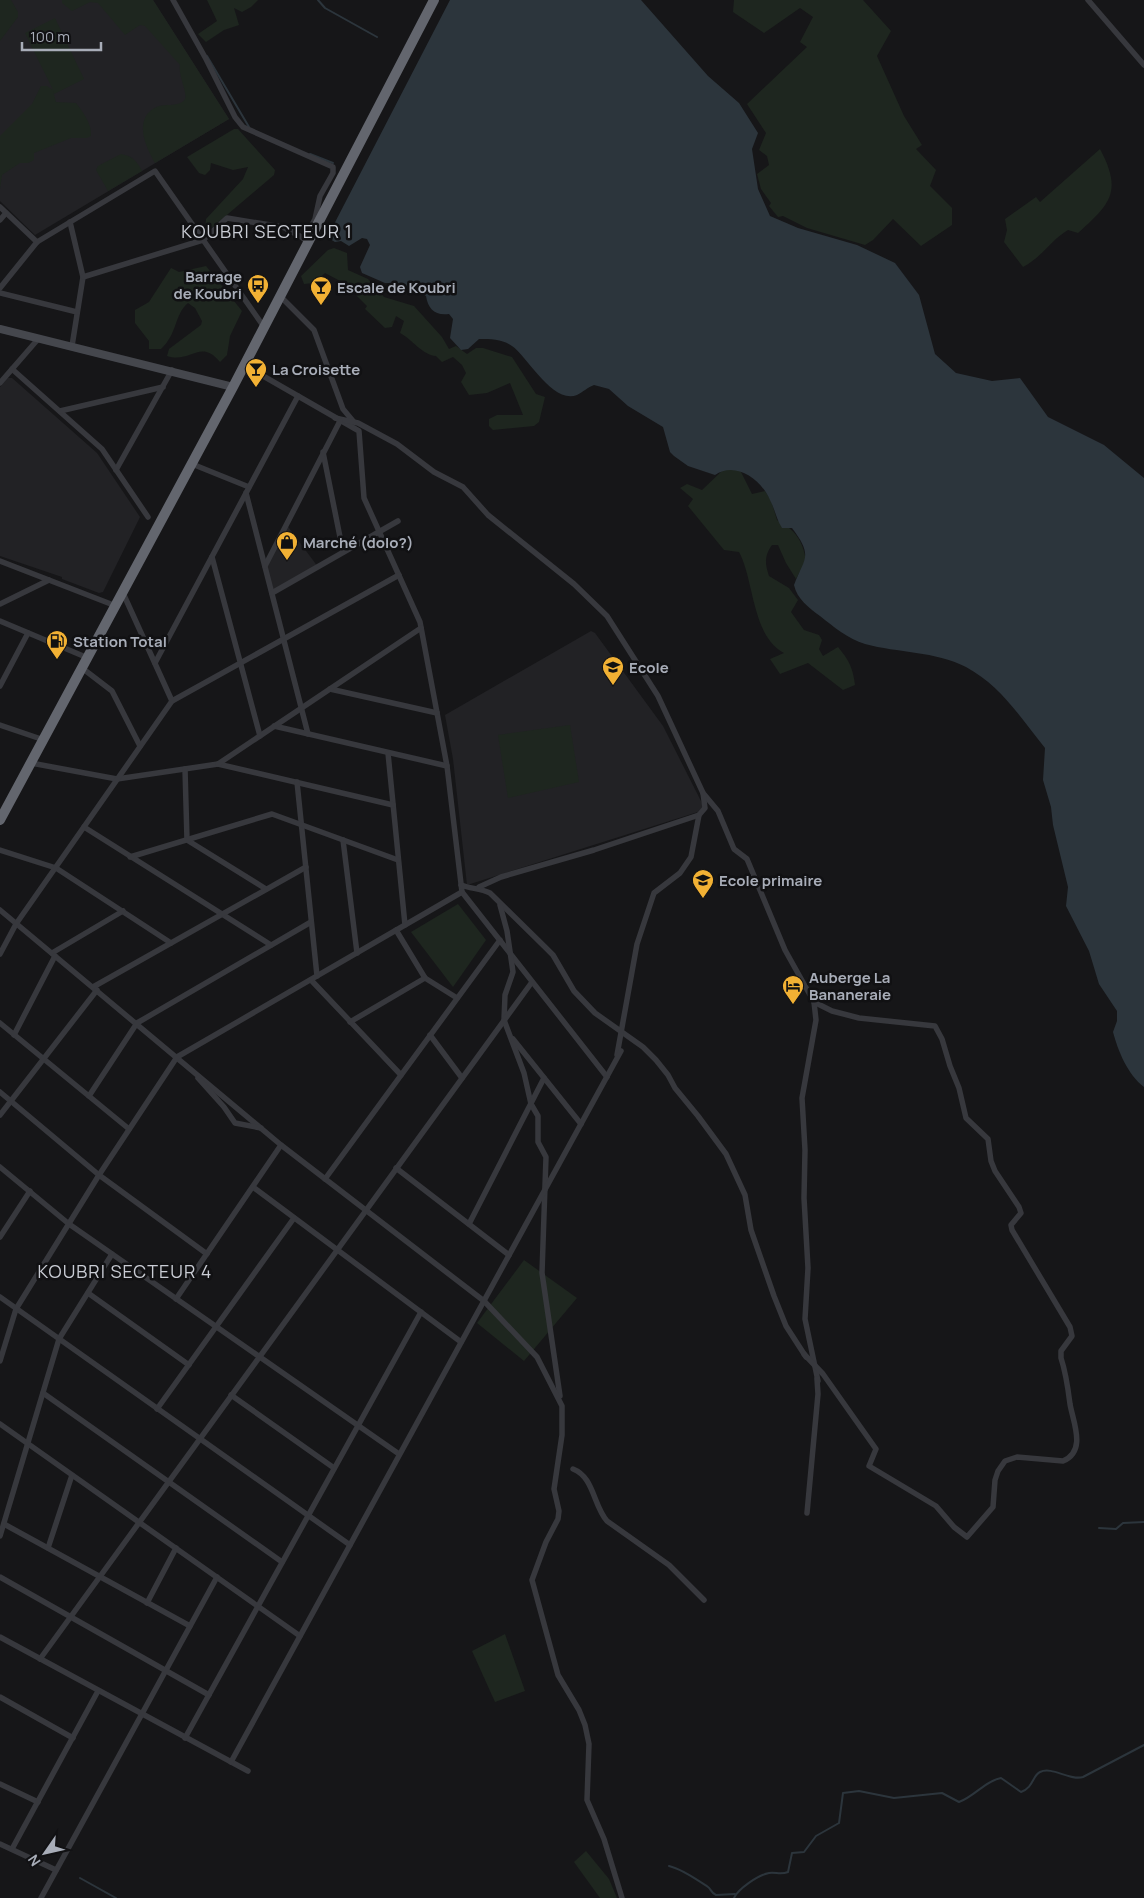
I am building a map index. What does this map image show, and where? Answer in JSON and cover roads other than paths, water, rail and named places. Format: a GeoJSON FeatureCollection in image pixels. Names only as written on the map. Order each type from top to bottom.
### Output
{"type":"FeatureCollection","features":[{"type":"Feature","properties":{"kind":"highway"},"geometry":{"type":"LineString","coordinates":[[0,820],[233,387],[280,296],[306,240],[434,0]]}},
{"type":"Feature","properties":{"kind":"main road"},"geometry":{"type":"LineString","coordinates":[[0,329],[172,370],[233,387]]}},
{"type":"Feature","properties":{"kind":"street"},"geometry":{"type":"LineString","coordinates":[[83,277],[203,240],[227,218],[283,227],[306,240],[315,219],[320,196],[333,173],[333,167],[243,127],[235,117],[206,59],[173,0]]}},
{"type":"Feature","properties":{"kind":"street"},"geometry":{"type":"LineString","coordinates":[[1088,0],[1142,58],[1144,65]]}},
{"type":"Feature","properties":{"kind":"street"},"geometry":{"type":"LineString","coordinates":[[0,288],[37,242],[155,171],[264,327]]}},
{"type":"Feature","properties":{"kind":"street"},"geometry":{"type":"LineString","coordinates":[[0,207],[37,242]]}},
{"type":"Feature","properties":{"kind":"street"},"geometry":{"type":"LineString","coordinates":[[0,220],[6,213]]}},
{"type":"Feature","properties":{"kind":"street"},"geometry":{"type":"LineString","coordinates":[[70,222],[83,277],[72,346]]}},
{"type":"Feature","properties":{"kind":"street"},"geometry":{"type":"LineString","coordinates":[[0,293],[77,312]]}},
{"type":"Feature","properties":{"kind":"street"},"geometry":{"type":"LineString","coordinates":[[280,296],[314,330],[343,409],[353,421],[355,430]]}},
{"type":"Feature","properties":{"kind":"street"},"geometry":{"type":"LineString","coordinates":[[0,383],[39,338]]}},
{"type":"Feature","properties":{"kind":"street"},"geometry":{"type":"LineString","coordinates":[[244,365],[359,432],[364,498],[421,628],[447,766],[462,892],[607,1077]]}},
{"type":"Feature","properties":{"kind":"street"},"geometry":{"type":"LineString","coordinates":[[12,369],[102,449],[148,518]]}},
{"type":"Feature","properties":{"kind":"street"},"geometry":{"type":"LineString","coordinates":[[116,470],[172,370]]}},
{"type":"Feature","properties":{"kind":"street"},"geometry":{"type":"LineString","coordinates":[[60,411],[163,387]]}},
{"type":"Feature","properties":{"kind":"street"},"geometry":{"type":"LineString","coordinates":[[155,663],[298,396]]}},
{"type":"Feature","properties":{"kind":"street"},"geometry":{"type":"LineString","coordinates":[[338,419],[353,421],[397,444],[434,472],[463,487],[488,515],[574,584],[607,616],[658,696],[703,793],[718,811],[734,849],[747,859],[785,950],[814,1002],[816,1020],[802,1098],[808,1268],[805,1319],[818,1381],[807,1513]]}},
{"type":"Feature","properties":{"kind":"street"},"geometry":{"type":"LineString","coordinates":[[265,566],[338,419]]}},
{"type":"Feature","properties":{"kind":"street"},"geometry":{"type":"LineString","coordinates":[[323,452],[343,552]]}},
{"type":"Feature","properties":{"kind":"street"},"geometry":{"type":"LineString","coordinates":[[192,464],[249,487]]}},
{"type":"Feature","properties":{"kind":"street"},"geometry":{"type":"LineString","coordinates":[[246,493],[308,734]]}},
{"type":"Feature","properties":{"kind":"street"},"geometry":{"type":"LineString","coordinates":[[272,593],[398,521]]}},
{"type":"Feature","properties":{"kind":"street"},"geometry":{"type":"LineString","coordinates":[[212,557],[260,736]]}},
{"type":"Feature","properties":{"kind":"street"},"geometry":{"type":"LineString","coordinates":[[0,561],[116,606]]}},
{"type":"Feature","properties":{"kind":"street"},"geometry":{"type":"LineString","coordinates":[[0,954],[16,924],[172,701],[399,575]]}},
{"type":"Feature","properties":{"kind":"street"},"geometry":{"type":"LineString","coordinates":[[0,604],[49,580]]}},
{"type":"Feature","properties":{"kind":"street"},"geometry":{"type":"LineString","coordinates":[[124,592],[172,701]]}},
{"type":"Feature","properties":{"kind":"street"},"geometry":{"type":"LineString","coordinates":[[0,621],[88,658]]}},
{"type":"Feature","properties":{"kind":"street"},"geometry":{"type":"LineString","coordinates":[[218,764],[421,628]]}},
{"type":"Feature","properties":{"kind":"street"},"geometry":{"type":"LineString","coordinates":[[0,686],[28,633]]}},
{"type":"Feature","properties":{"kind":"street"},"geometry":{"type":"LineString","coordinates":[[82,668],[112,691],[140,746]]}},
{"type":"Feature","properties":{"kind":"street"},"geometry":{"type":"LineString","coordinates":[[330,689],[437,713]]}},
{"type":"Feature","properties":{"kind":"street"},"geometry":{"type":"LineString","coordinates":[[0,725],[44,740]]}},
{"type":"Feature","properties":{"kind":"street"},"geometry":{"type":"LineString","coordinates":[[274,726],[447,766]]}},
{"type":"Feature","properties":{"kind":"street"},"geometry":{"type":"LineString","coordinates":[[388,753],[405,925]]}},
{"type":"Feature","properties":{"kind":"street"},"geometry":{"type":"LineString","coordinates":[[31,763],[117,779],[218,764],[393,805]]}},
{"type":"Feature","properties":{"kind":"street"},"geometry":{"type":"LineString","coordinates":[[185,769],[187,840]]}},
{"type":"Feature","properties":{"kind":"street"},"geometry":{"type":"LineString","coordinates":[[297,782],[311,922],[314,978],[350,1022],[400,1076]]}},
{"type":"Feature","properties":{"kind":"street"},"geometry":{"type":"LineString","coordinates":[[479,888],[501,877],[594,850],[699,814],[705,808],[703,793]]}},
{"type":"Feature","properties":{"kind":"street"},"geometry":{"type":"LineString","coordinates":[[130,857],[272,814],[398,860]]}},
{"type":"Feature","properties":{"kind":"street"},"geometry":{"type":"LineString","coordinates":[[231,1762],[619,1054],[620,1031],[632,981],[637,944],[654,892],[680,873],[691,857],[699,814]]}},
{"type":"Feature","properties":{"kind":"street"},"geometry":{"type":"LineString","coordinates":[[84,827],[271,946]]}},
{"type":"Feature","properties":{"kind":"street"},"geometry":{"type":"LineString","coordinates":[[187,840],[266,889]]}},
{"type":"Feature","properties":{"kind":"street"},"geometry":{"type":"LineString","coordinates":[[343,840],[357,953]]}},
{"type":"Feature","properties":{"kind":"street"},"geometry":{"type":"LineString","coordinates":[[0,850],[56,868],[171,943]]}},
{"type":"Feature","properties":{"kind":"street"},"geometry":{"type":"LineString","coordinates":[[0,1115],[95,988],[306,867]]}},
{"type":"Feature","properties":{"kind":"street"},"geometry":{"type":"LineString","coordinates":[[461,885],[468,888],[479,888],[490,893],[553,955],[574,991],[595,1013],[643,1046],[668,1075],[675,1088],[726,1154],[744,1195],[751,1230],[786,1326],[818,1381]]}},
{"type":"Feature","properties":{"kind":"street"},"geometry":{"type":"LineString","coordinates":[[0,1361],[16,1308],[99,1175],[177,1057],[462,892]]}},
{"type":"Feature","properties":{"kind":"street"},"geometry":{"type":"LineString","coordinates":[[500,903],[512,956],[513,972],[505,995],[502,1022],[509,1034],[581,1124]]}},
{"type":"Feature","properties":{"kind":"street"},"geometry":{"type":"LineString","coordinates":[[0,910],[281,1145],[484,1301],[537,1357],[562,1406]]}},
{"type":"Feature","properties":{"kind":"street"},"geometry":{"type":"LineString","coordinates":[[14,1035],[54,955],[123,911]]}},
{"type":"Feature","properties":{"kind":"street"},"geometry":{"type":"LineString","coordinates":[[89,1096],[136,1023],[311,922]]}},
{"type":"Feature","properties":{"kind":"street"},"geometry":{"type":"LineString","coordinates":[[396,930],[425,978],[457,998]]}},
{"type":"Feature","properties":{"kind":"street"},"geometry":{"type":"LineString","coordinates":[[325,1178],[500,940]]}},
{"type":"Feature","properties":{"kind":"street"},"geometry":{"type":"LineString","coordinates":[[350,1022],[425,978]]}},
{"type":"Feature","properties":{"kind":"street"},"geometry":{"type":"LineString","coordinates":[[40,1658],[532,982]]}},
{"type":"Feature","properties":{"kind":"street"},"geometry":{"type":"LineString","coordinates":[[804,1354],[823,1374],[876,1449],[869,1466],[936,1506],[954,1527],[967,1537],[993,1507],[998,1471],[1005,1461],[1017,1457],[1063,1461],[1068,1459],[1074,1451],[1077,1442],[1077,1426],[1061,1358],[1061,1351],[1072,1336],[1070,1327],[1012,1230],[1012,1225],[1021,1213],[1019,1207],[995,1171],[991,1161],[988,1139],[966,1118],[959,1088],[942,1039],[935,1026],[859,1018],[832,1010],[814,1002]]}},
{"type":"Feature","properties":{"kind":"street"},"geometry":{"type":"LineString","coordinates":[[0,1023],[129,1129]]}},
{"type":"Feature","properties":{"kind":"street"},"geometry":{"type":"LineString","coordinates":[[430,1034],[462,1078]]}},
{"type":"Feature","properties":{"kind":"street"},"geometry":{"type":"LineString","coordinates":[[509,1034],[524,1074],[531,1104],[538,1116],[538,1142],[546,1157],[542,1273],[562,1406],[562,1435],[554,1489],[559,1511],[558,1519],[546,1542],[532,1580],[558,1674],[579,1710],[585,1725],[589,1744],[587,1800],[604,1839],[622,1898]]}},
{"type":"Feature","properties":{"kind":"street"},"geometry":{"type":"LineString","coordinates":[[193,1070],[206,1090],[224,1107],[234,1123],[261,1128]]}},
{"type":"Feature","properties":{"kind":"street"},"geometry":{"type":"LineString","coordinates":[[469,1224],[544,1078]]}},
{"type":"Feature","properties":{"kind":"street"},"geometry":{"type":"LineString","coordinates":[[0,1092],[99,1175],[207,1254]]}},
{"type":"Feature","properties":{"kind":"street"},"geometry":{"type":"LineString","coordinates":[[176,1299],[281,1145]]}},
{"type":"Feature","properties":{"kind":"street"},"geometry":{"type":"LineString","coordinates":[[0,1167],[68,1224],[399,1454]]}},
{"type":"Feature","properties":{"kind":"street"},"geometry":{"type":"LineString","coordinates":[[396,1168],[509,1255]]}},
{"type":"Feature","properties":{"kind":"street"},"geometry":{"type":"LineString","coordinates":[[253,1187],[461,1342]]}},
{"type":"Feature","properties":{"kind":"street"},"geometry":{"type":"LineString","coordinates":[[1,1234],[30,1191]]}},
{"type":"Feature","properties":{"kind":"street"},"geometry":{"type":"LineString","coordinates":[[158,1409],[294,1218]]}},
{"type":"Feature","properties":{"kind":"street"},"geometry":{"type":"LineString","coordinates":[[0,1536],[59,1339],[112,1254]]}},
{"type":"Feature","properties":{"kind":"street"},"geometry":{"type":"LineString","coordinates":[[88,1293],[189,1365]]}},
{"type":"Feature","properties":{"kind":"street"},"geometry":{"type":"LineString","coordinates":[[0,1297],[350,1545]]}},
{"type":"Feature","properties":{"kind":"street"},"geometry":{"type":"LineString","coordinates":[[185,1738],[421,1312]]}},
{"type":"Feature","properties":{"kind":"street"},"geometry":{"type":"LineString","coordinates":[[43,1393],[282,1562]]}},
{"type":"Feature","properties":{"kind":"street"},"geometry":{"type":"LineString","coordinates":[[231,1395],[334,1468]]}},
{"type":"Feature","properties":{"kind":"street"},"geometry":{"type":"LineString","coordinates":[[0,1424],[300,1636]]}},
{"type":"Feature","properties":{"kind":"street"},"geometry":{"type":"LineString","coordinates":[[573,1469],[585,1476],[601,1514],[607,1521],[669,1565],[704,1600]]}},
{"type":"Feature","properties":{"kind":"street"},"geometry":{"type":"LineString","coordinates":[[48,1548],[72,1475]]}},
{"type":"Feature","properties":{"kind":"street"},"geometry":{"type":"LineString","coordinates":[[4,1524],[190,1626]]}},
{"type":"Feature","properties":{"kind":"street"},"geometry":{"type":"LineString","coordinates":[[147,1603],[176,1548]]}},
{"type":"Feature","properties":{"kind":"street"},"geometry":{"type":"LineString","coordinates":[[0,1577],[209,1695]]}},
{"type":"Feature","properties":{"kind":"street"},"geometry":{"type":"LineString","coordinates":[[41,1898],[217,1577]]}},
{"type":"Feature","properties":{"kind":"street"},"geometry":{"type":"LineString","coordinates":[[0,1637],[248,1771]]}},
{"type":"Feature","properties":{"kind":"street"},"geometry":{"type":"LineString","coordinates":[[12,1850],[98,1691]]}},
{"type":"Feature","properties":{"kind":"street"},"geometry":{"type":"LineString","coordinates":[[0,1699],[73,1738]]}},
{"type":"Feature","properties":{"kind":"street"},"geometry":{"type":"LineString","coordinates":[[0,1784],[38,1802]]}},
{"type":"Feature","properties":{"kind":"street"},"geometry":{"type":"LineString","coordinates":[[0,1844],[56,1870]]}},
{"type":"Feature","properties":{"kind":"waterway"},"geometry":{"type":"LineString","coordinates":[[318,0],[325,8],[377,37]]}},
{"type":"Feature","properties":{"kind":"waterway"},"geometry":{"type":"LineString","coordinates":[[207,56],[249,127]]}},
{"type":"Feature","properties":{"kind":"waterway"},"geometry":{"type":"LineString","coordinates":[[310,154],[333,163]]}},
{"type":"Feature","properties":{"kind":"waterway"},"geometry":{"type":"LineString","coordinates":[[1099,1528],[1116,1529],[1123,1523],[1144,1522]]}},
{"type":"Feature","properties":{"kind":"waterway"},"geometry":{"type":"LineString","coordinates":[[734,1898],[736,1894],[759,1876],[769,1873],[788,1872],[792,1853],[804,1852],[816,1836],[839,1823],[843,1793],[859,1791],[894,1798],[942,1793],[959,1802],[990,1782],[1001,1778],[1021,1792],[1028,1787],[1040,1772],[1050,1771],[1072,1777],[1083,1777],[1144,1745]]}},
{"type":"Feature","properties":{"kind":"waterway"},"geometry":{"type":"LineString","coordinates":[[669,1866],[679,1869],[694,1878],[716,1895],[735,1894]]}},
{"type":"Feature","properties":{"kind":"waterway"},"geometry":{"type":"LineString","coordinates":[[80,1878],[116,1898]]}},
{"type":"Feature","properties":{"kind":"place","name":"Barrage de Koubri"},"geometry":{"type":"Point","coordinates":[258,304]}},
{"type":"Feature","properties":{"kind":"place","name":"Escale de Koubri"},"geometry":{"type":"Point","coordinates":[321,306]}},
{"type":"Feature","properties":{"kind":"place","name":"La Croisette"},"geometry":{"type":"Point","coordinates":[256,388]}},
{"type":"Feature","properties":{"kind":"place","name":"Marché (dolo?)"},"geometry":{"type":"Point","coordinates":[287,561]}},
{"type":"Feature","properties":{"kind":"place","name":"Station Total"},"geometry":{"type":"Point","coordinates":[57,660]}},
{"type":"Feature","properties":{"kind":"place","name":"Ecole"},"geometry":{"type":"Point","coordinates":[613,686]}},
{"type":"Feature","properties":{"kind":"place","name":"Ecole primaire"},"geometry":{"type":"Point","coordinates":[703,899]}},
{"type":"Feature","properties":{"kind":"place","name":"Auberge La Bananeraie"},"geometry":{"type":"Point","coordinates":[793,1005]}},
{"type":"Feature","properties":{"kind":"district","name":"KOUBRI SECTEUR 1"},"geometry":{"type":"Point","coordinates":[267,231]}},
{"type":"Feature","properties":{"kind":"district","name":"KOUBRI SECTEUR 4"},"geometry":{"type":"Point","coordinates":[125,1271]}}]}
